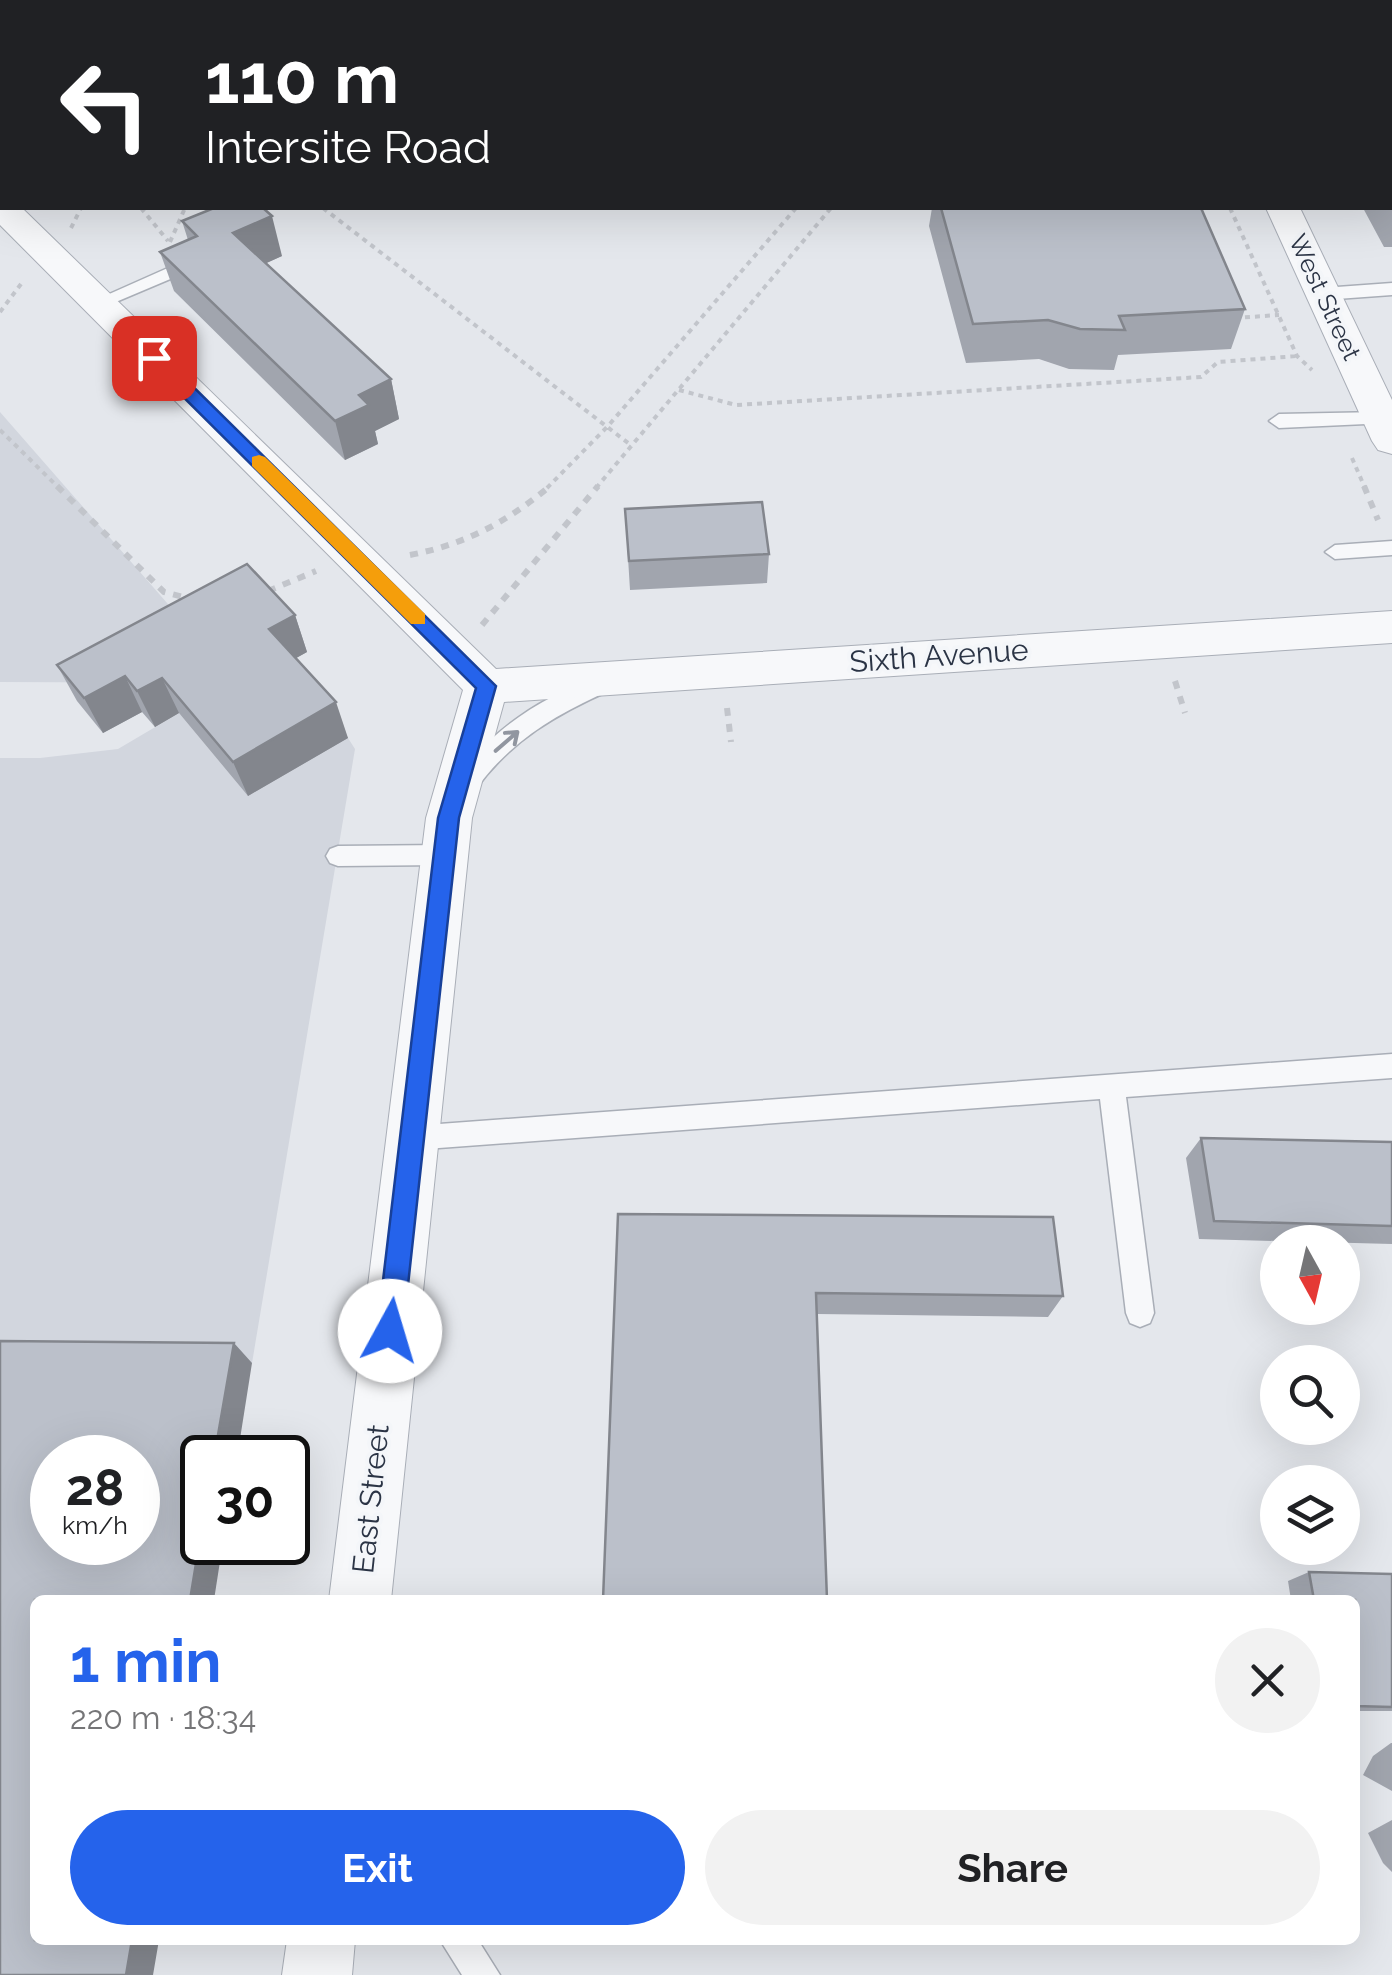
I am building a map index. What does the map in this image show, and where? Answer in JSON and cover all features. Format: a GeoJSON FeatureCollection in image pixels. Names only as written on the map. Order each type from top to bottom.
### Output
{"type":"FeatureCollection","features":[{"type":"Feature","properties":{"kind":"street"},"geometry":{"type":"LineString","coordinates":[[4,210],[471,672]]}},
{"type":"Feature","properties":{"kind":"street","name":"West Street"},"geometry":{"type":"LineString","coordinates":[[1283,210],[1387,429]]}},
{"type":"Feature","properties":{"kind":"street","name":"Sixth Avenue"},"geometry":{"type":"LineString","coordinates":[[471,672],[620,677],[1392,627]]}},
{"type":"Feature","properties":{"kind":"street","name":"East Street"},"geometry":{"type":"LineString","coordinates":[[361,1595],[447,837],[471,672]]}},
{"type":"Feature","properties":{"kind":"street"},"geometry":{"type":"LineString","coordinates":[[317,1975],[320,1945]]}},
{"type":"Feature","properties":{"kind":"lane"},"geometry":{"type":"LineString","coordinates":[[98,303],[188,265]]}},
{"type":"Feature","properties":{"kind":"lane"},"geometry":{"type":"LineString","coordinates":[[1323,294],[1392,289]]}},
{"type":"Feature","properties":{"kind":"lane"},"geometry":{"type":"LineString","coordinates":[[1280,422],[1336,419],[1387,429]]}},
{"type":"Feature","properties":{"kind":"lane"},"geometry":{"type":"LineString","coordinates":[[1334,552],[1391,548]]}},
{"type":"Feature","properties":{"kind":"lane"},"geometry":{"type":"LineString","coordinates":[[338,856],[447,837],[472,777],[527,724],[620,677]]}},
{"type":"Feature","properties":{"kind":"lane"},"geometry":{"type":"LineString","coordinates":[[412,1138],[1392,1066]]}},
{"type":"Feature","properties":{"kind":"lane"},"geometry":{"type":"LineString","coordinates":[[1112,1087],[1140,1313]]}},
{"type":"Feature","properties":{"kind":"lane"},"geometry":{"type":"LineString","coordinates":[[461,1945],[483,1975]]}},
{"type":"Feature","properties":{"kind":"path"},"geometry":{"type":"LineString","coordinates":[[143,210],[188,265]]}},
{"type":"Feature","properties":{"kind":"path"},"geometry":{"type":"LineString","coordinates":[[170,243],[184,210]]}},
{"type":"Feature","properties":{"kind":"path"},"geometry":{"type":"LineString","coordinates":[[326,210],[632,446]]}},
{"type":"Feature","properties":{"kind":"path"},"geometry":{"type":"LineString","coordinates":[[257,595],[359,560],[456,546],[508,520],[556,483],[794,210]]}},
{"type":"Feature","properties":{"kind":"path"},"geometry":{"type":"LineString","coordinates":[[471,672],[632,446],[829,210]]}},
{"type":"Feature","properties":{"kind":"path"},"geometry":{"type":"LineString","coordinates":[[1231,210],[1297,356],[1316,373],[1391,548]]}},
{"type":"Feature","properties":{"kind":"path"},"geometry":{"type":"LineString","coordinates":[[1228,319],[1278,315]]}},
{"type":"Feature","properties":{"kind":"path"},"geometry":{"type":"LineString","coordinates":[[678,390],[736,406],[995,392],[1202,377],[1218,362],[1297,356]]}},
{"type":"Feature","properties":{"kind":"path"},"geometry":{"type":"LineString","coordinates":[[0,430],[164,592],[178,598],[207,600]]}},
{"type":"Feature","properties":{"kind":"shaded area"},"geometry":{"type":"Polygon","coordinates":[[[0,412],[237,683],[0,682],[0,412]]]}},
{"type":"Feature","properties":{"kind":"shaded area"},"geometry":{"type":"Polygon","coordinates":[[[179,713],[248,796],[348,738],[355,749],[252,1363],[0,1361],[0,758],[40,758],[118,749],[179,713]]]}},
{"type":"Feature","properties":{"kind":"building"},"geometry":{"type":"Polygon","coordinates":[[[209,210],[265,210],[272,216],[233,233],[391,379],[359,395],[369,405],[335,421],[160,252],[197,236],[182,221],[209,210]]]}},
{"type":"Feature","properties":{"kind":"building"},"geometry":{"type":"Polygon","coordinates":[[[942,210],[1202,210],[1245,309],[1119,316],[1125,330],[1080,329],[1048,320],[973,324],[942,210]]]}},
{"type":"Feature","properties":{"kind":"building"},"geometry":{"type":"Polygon","coordinates":[[[762,502],[769,554],[629,561],[625,509],[762,502]]]}},
{"type":"Feature","properties":{"kind":"building"},"geometry":{"type":"Polygon","coordinates":[[[247,564],[295,615],[269,629],[336,702],[233,762],[162,678],[137,691],[125,676],[84,698],[57,665],[247,564]]]}},
{"type":"Feature","properties":{"kind":"building"},"geometry":{"type":"Polygon","coordinates":[[[1201,1138],[1392,1142],[1392,1226],[1214,1221],[1201,1138]]]}},
{"type":"Feature","properties":{"kind":"building"},"geometry":{"type":"Polygon","coordinates":[[[618,1214],[1053,1217],[1063,1296],[816,1293],[827,1595],[603,1595],[618,1214]]]}},
{"type":"Feature","properties":{"kind":"building"},"geometry":{"type":"Polygon","coordinates":[[[0,1341],[234,1343],[218,1435],[180,1435],[180,1565],[196,1565],[191,1595],[30,1595],[30,1945],[131,1945],[126,1975],[0,1975],[0,1341]]]}},
{"type":"Feature","properties":{"kind":"building"},"geometry":{"type":"Polygon","coordinates":[[[1309,1572],[1392,1574],[1392,1707],[1360,1706],[1360,1595],[1313,1595],[1309,1572]]]}},
{"type":"Feature","properties":{"kind":"slow traffic"},"geometry":{"type":"LineString","coordinates":[[259,461],[418,619]]}},
{"type":"Feature","properties":{"kind":"route"},"geometry":{"type":"LineString","coordinates":[[154,358],[486,686],[449,818],[390,1331]]}}]}
